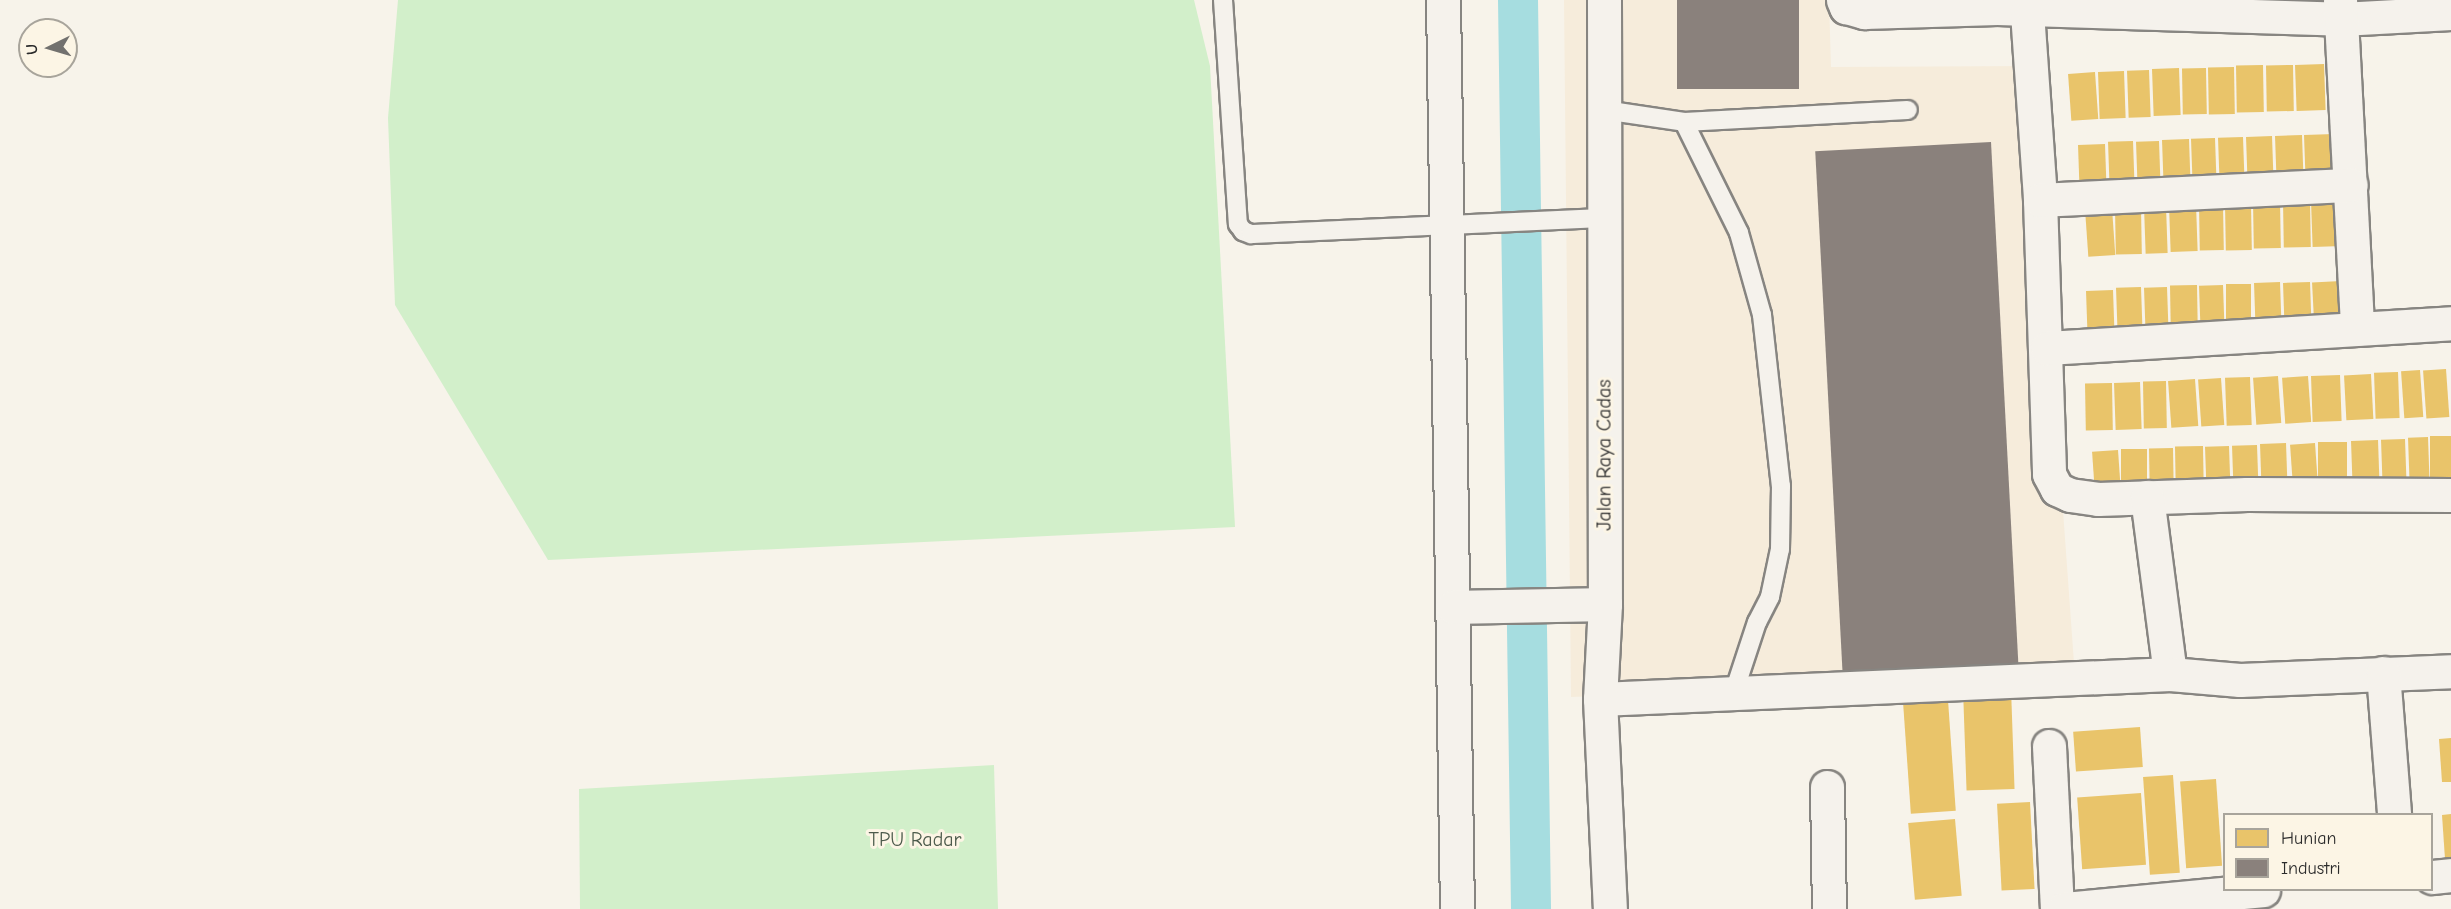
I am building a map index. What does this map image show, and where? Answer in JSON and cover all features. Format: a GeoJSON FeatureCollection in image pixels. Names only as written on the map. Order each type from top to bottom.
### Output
{"type":"FeatureCollection","features":[{"type":"Feature","properties":{"kind":"street"},"geometry":{"type":"LineString","coordinates":[[1443,0],[1459,224],[1457,909]]}},
{"type":"Feature","properties":{"kind":"street","name":"Jalan Raya Cadas"},"geometry":{"type":"LineString","coordinates":[[1604,0],[1604,110],[1592,219],[1590,604],[1600,699],[1610,909]]}},
{"type":"Feature","properties":{"kind":"street"},"geometry":{"type":"LineString","coordinates":[[1843,0],[1846,7],[1864,12],[2007,6],[2451,13]]}},
{"type":"Feature","properties":{"kind":"street"},"geometry":{"type":"LineString","coordinates":[[2007,6],[2040,200],[2049,474],[2057,489],[2098,499],[2451,495]]}},
{"type":"Feature","properties":{"kind":"street"},"geometry":{"type":"LineString","coordinates":[[2340,10],[2357,329]]}},
{"type":"Feature","properties":{"kind":"street"},"geometry":{"type":"LineString","coordinates":[[2040,200],[2351,185]]}},
{"type":"Feature","properties":{"kind":"street"},"geometry":{"type":"LineString","coordinates":[[2046,348],[2451,323]]}},
{"type":"Feature","properties":{"kind":"street"},"geometry":{"type":"LineString","coordinates":[[2147,497],[2170,674]]}},
{"type":"Feature","properties":{"kind":"street"},"geometry":{"type":"LineString","coordinates":[[1459,606],[1590,604]]}},
{"type":"Feature","properties":{"kind":"street"},"geometry":{"type":"LineString","coordinates":[[1600,699],[2170,674],[2240,680],[2451,671]]}},
{"type":"Feature","properties":{"kind":"street"},"geometry":{"type":"LineString","coordinates":[[2383,673],[2394,813]]}},
{"type":"Feature","properties":{"kind":"street"},"geometry":{"type":"LineString","coordinates":[[2049,746],[2057,909]]}},
{"type":"Feature","properties":{"kind":"street"},"geometry":{"type":"LineString","coordinates":[[1827,787],[1829,909]]}},
{"type":"Feature","properties":{"kind":"street"},"geometry":{"type":"LineString","coordinates":[[2433,877],[2451,875]]}},
{"type":"Feature","properties":{"kind":"street"},"geometry":{"type":"LineString","coordinates":[[2063,909],[2209,902],[2259,891]]}},
{"type":"Feature","properties":{"kind":"lane"},"geometry":{"type":"LineString","coordinates":[[1223,0],[1238,224],[1243,231],[1251,234],[1592,219]]}},
{"type":"Feature","properties":{"kind":"lane"},"geometry":{"type":"LineString","coordinates":[[1604,110],[1684,122],[1908,110]]}},
{"type":"Feature","properties":{"kind":"lane"},"geometry":{"type":"LineString","coordinates":[[1684,122],[1748,259],[1762,315],[1781,486],[1780,549],[1770,597],[1757,622],[1734,692]]}},
{"type":"Feature","properties":{"kind":"shaded area"},"geometry":{"type":"Polygon","coordinates":[[[1564,0],[1829,0],[1831,67],[2031,66],[2075,677],[1571,697],[1564,0]]]}},
{"type":"Feature","properties":{"kind":"green space"},"geometry":{"type":"Polygon","coordinates":[[[398,0],[1194,0],[1210,66],[1235,527],[548,560],[395,305],[388,118],[398,0]]]}},
{"type":"Feature","properties":{"kind":"green space","name":"TPU Radar"},"geometry":{"type":"Polygon","coordinates":[[[994,765],[998,909],[580,909],[579,789],[994,765]]]}},
{"type":"Feature","properties":{"kind":"building: Hunian"},"geometry":{"type":"Polygon","coordinates":[[[2324,64],[2326,110],[2297,111],[2295,65],[2324,64]]]}},
{"type":"Feature","properties":{"kind":"building: Hunian"},"geometry":{"type":"Polygon","coordinates":[[[2236,65],[2263,65],[2264,112],[2237,112],[2236,65]]]}},
{"type":"Feature","properties":{"kind":"building: Hunian"},"geometry":{"type":"Polygon","coordinates":[[[2266,65],[2293,65],[2294,111],[2267,111],[2266,65]]]}},
{"type":"Feature","properties":{"kind":"building: Hunian"},"geometry":{"type":"Polygon","coordinates":[[[2208,67],[2234,67],[2235,114],[2209,114],[2208,67]]]}},
{"type":"Feature","properties":{"kind":"building: Hunian"},"geometry":{"type":"Polygon","coordinates":[[[2179,68],[2181,115],[2154,116],[2152,69],[2179,68]]]}},
{"type":"Feature","properties":{"kind":"building: Hunian"},"geometry":{"type":"Polygon","coordinates":[[[2182,68],[2206,68],[2207,114],[2183,114],[2182,68]]]}},
{"type":"Feature","properties":{"kind":"building: Hunian"},"geometry":{"type":"Polygon","coordinates":[[[2149,70],[2151,117],[2129,118],[2127,71],[2149,70]]]}},
{"type":"Feature","properties":{"kind":"building: Hunian"},"geometry":{"type":"Polygon","coordinates":[[[2124,71],[2126,118],[2100,119],[2098,72],[2124,71]]]}},
{"type":"Feature","properties":{"kind":"building: Hunian"},"geometry":{"type":"Polygon","coordinates":[[[2095,72],[2098,119],[2071,121],[2068,74],[2095,72]]]}},
{"type":"Feature","properties":{"kind":"building: Hunian"},"geometry":{"type":"Polygon","coordinates":[[[2334,134],[2336,181],[2306,182],[2304,135],[2334,134]]]}},
{"type":"Feature","properties":{"kind":"building: Hunian"},"geometry":{"type":"Polygon","coordinates":[[[2302,135],[2304,181],[2277,182],[2275,136],[2302,135]]]}},
{"type":"Feature","properties":{"kind":"building: Hunian"},"geometry":{"type":"Polygon","coordinates":[[[2272,136],[2274,183],[2248,184],[2246,137],[2272,136]]]}},
{"type":"Feature","properties":{"kind":"building: Hunian"},"geometry":{"type":"Polygon","coordinates":[[[2243,137],[2245,185],[2220,186],[2218,138],[2243,137]]]}},
{"type":"Feature","properties":{"kind":"building: Hunian"},"geometry":{"type":"Polygon","coordinates":[[[2215,138],[2217,185],[2193,186],[2191,139],[2215,138]]]}},
{"type":"Feature","properties":{"kind":"building: Hunian"},"geometry":{"type":"Polygon","coordinates":[[[2189,139],[2191,186],[2164,187],[2162,140],[2189,139]]]}},
{"type":"Feature","properties":{"kind":"building: Hunian"},"geometry":{"type":"Polygon","coordinates":[[[2133,141],[2135,189],[2110,190],[2108,142],[2133,141]]]}},
{"type":"Feature","properties":{"kind":"building: Hunian"},"geometry":{"type":"Polygon","coordinates":[[[2159,141],[2161,188],[2138,189],[2136,142],[2159,141]]]}},
{"type":"Feature","properties":{"kind":"building: Hunian"},"geometry":{"type":"Polygon","coordinates":[[[2105,144],[2107,190],[2080,191],[2078,145],[2105,144]]]}},
{"type":"Feature","properties":{"kind":"building: Hunian"},"geometry":{"type":"Polygon","coordinates":[[[2341,200],[2343,246],[2313,247],[2311,201],[2341,200]]]}},
{"type":"Feature","properties":{"kind":"building: Hunian"},"geometry":{"type":"Polygon","coordinates":[[[2253,201],[2280,201],[2281,248],[2254,248],[2253,201]]]}},
{"type":"Feature","properties":{"kind":"building: Hunian"},"geometry":{"type":"Polygon","coordinates":[[[2283,201],[2310,201],[2311,247],[2284,247],[2283,201]]]}},
{"type":"Feature","properties":{"kind":"building: Hunian"},"geometry":{"type":"Polygon","coordinates":[[[2225,203],[2251,203],[2252,250],[2226,250],[2225,203]]]}},
{"type":"Feature","properties":{"kind":"building: Hunian"},"geometry":{"type":"Polygon","coordinates":[[[2196,204],[2198,251],[2171,252],[2169,205],[2196,204]]]}},
{"type":"Feature","properties":{"kind":"building: Hunian"},"geometry":{"type":"Polygon","coordinates":[[[2199,204],[2223,204],[2224,250],[2200,250],[2199,204]]]}},
{"type":"Feature","properties":{"kind":"building: Hunian"},"geometry":{"type":"Polygon","coordinates":[[[2166,206],[2168,253],[2146,254],[2144,207],[2166,206]]]}},
{"type":"Feature","properties":{"kind":"building: Hunian"},"geometry":{"type":"Polygon","coordinates":[[[2115,207],[2141,207],[2142,254],[2116,254],[2115,207]]]}},
{"type":"Feature","properties":{"kind":"building: Hunian"},"geometry":{"type":"Polygon","coordinates":[[[2112,208],[2115,255],[2088,257],[2085,210],[2112,208]]]}},
{"type":"Feature","properties":{"kind":"building: Hunian"},"geometry":{"type":"Polygon","coordinates":[[[2341,281],[2343,326],[2314,327],[2312,283],[2341,281]]]}},
{"type":"Feature","properties":{"kind":"building: Hunian"},"geometry":{"type":"Polygon","coordinates":[[[2280,282],[2282,329],[2256,330],[2254,283],[2280,282]]]}},
{"type":"Feature","properties":{"kind":"building: Hunian"},"geometry":{"type":"Polygon","coordinates":[[[2310,282],[2312,328],[2285,329],[2283,283],[2310,282]]]}},
{"type":"Feature","properties":{"kind":"building: Hunian"},"geometry":{"type":"Polygon","coordinates":[[[2226,284],[2251,284],[2251,332],[2226,332],[2226,284]]]}},
{"type":"Feature","properties":{"kind":"building: Hunian"},"geometry":{"type":"Polygon","coordinates":[[[2170,285],[2197,285],[2198,332],[2171,332],[2170,285]]]}},
{"type":"Feature","properties":{"kind":"building: Hunian"},"geometry":{"type":"Polygon","coordinates":[[[2223,285],[2225,331],[2201,332],[2199,286],[2223,285]]]}},
{"type":"Feature","properties":{"kind":"building: Hunian"},"geometry":{"type":"Polygon","coordinates":[[[2141,287],[2143,334],[2118,335],[2116,288],[2141,287]]]}},
{"type":"Feature","properties":{"kind":"building: Hunian"},"geometry":{"type":"Polygon","coordinates":[[[2167,287],[2169,333],[2146,334],[2144,288],[2167,287]]]}},
{"type":"Feature","properties":{"kind":"building: Hunian"},"geometry":{"type":"Polygon","coordinates":[[[2113,290],[2115,336],[2088,337],[2086,291],[2113,290]]]}},
{"type":"Feature","properties":{"kind":"building: Hunian"},"geometry":{"type":"Polygon","coordinates":[[[2446,369],[2449,417],[2426,418],[2423,371],[2446,369]]]}},
{"type":"Feature","properties":{"kind":"building: Hunian"},"geometry":{"type":"Polygon","coordinates":[[[2420,370],[2423,417],[2404,418],[2401,371],[2420,370]]]}},
{"type":"Feature","properties":{"kind":"building: Hunian"},"geometry":{"type":"Polygon","coordinates":[[[2398,372],[2400,418],[2376,419],[2374,373],[2398,372]]]}},
{"type":"Feature","properties":{"kind":"building: Hunian"},"geometry":{"type":"Polygon","coordinates":[[[2371,374],[2373,419],[2346,420],[2344,375],[2371,374]]]}},
{"type":"Feature","properties":{"kind":"building: Hunian"},"geometry":{"type":"Polygon","coordinates":[[[2340,375],[2342,421],[2313,422],[2311,376],[2340,375]]]}},
{"type":"Feature","properties":{"kind":"building: Hunian"},"geometry":{"type":"Polygon","coordinates":[[[2278,376],[2281,423],[2256,425],[2253,378],[2278,376]]]}},
{"type":"Feature","properties":{"kind":"building: Hunian"},"geometry":{"type":"Polygon","coordinates":[[[2308,376],[2311,422],[2285,424],[2282,378],[2308,376]]]}},
{"type":"Feature","properties":{"kind":"building: Hunian"},"geometry":{"type":"Polygon","coordinates":[[[2250,377],[2252,425],[2227,426],[2225,378],[2250,377]]]}},
{"type":"Feature","properties":{"kind":"building: Hunian"},"geometry":{"type":"Polygon","coordinates":[[[2221,378],[2224,425],[2201,426],[2198,380],[2221,378]]]}},
{"type":"Feature","properties":{"kind":"building: Hunian"},"geometry":{"type":"Polygon","coordinates":[[[2195,379],[2198,426],[2171,428],[2168,381],[2195,379]]]}},
{"type":"Feature","properties":{"kind":"building: Hunian"},"geometry":{"type":"Polygon","coordinates":[[[2143,381],[2166,381],[2167,428],[2144,428],[2143,381]]]}},
{"type":"Feature","properties":{"kind":"building: Hunian"},"geometry":{"type":"Polygon","coordinates":[[[2140,382],[2142,429],[2116,430],[2114,383],[2140,382]]]}},
{"type":"Feature","properties":{"kind":"building: Hunian"},"geometry":{"type":"Polygon","coordinates":[[[2085,383],[2112,383],[2113,430],[2086,430],[2085,383]]]}},
{"type":"Feature","properties":{"kind":"building: Hunian"},"geometry":{"type":"Polygon","coordinates":[[[2430,436],[2451,436],[2451,484],[2430,484],[2430,436]]]}},
{"type":"Feature","properties":{"kind":"building: Hunian"},"geometry":{"type":"Polygon","coordinates":[[[2428,437],[2430,484],[2410,485],[2408,438],[2428,437]]]}},
{"type":"Feature","properties":{"kind":"building: Hunian"},"geometry":{"type":"Polygon","coordinates":[[[2405,439],[2407,485],[2383,486],[2381,440],[2405,439]]]}},
{"type":"Feature","properties":{"kind":"building: Hunian"},"geometry":{"type":"Polygon","coordinates":[[[2378,440],[2380,487],[2353,488],[2351,441],[2378,440]]]}},
{"type":"Feature","properties":{"kind":"building: Hunian"},"geometry":{"type":"Polygon","coordinates":[[[2318,442],[2347,442],[2347,489],[2318,489],[2318,442]]]}},
{"type":"Feature","properties":{"kind":"building: Hunian"},"geometry":{"type":"Polygon","coordinates":[[[2286,443],[2288,490],[2262,491],[2260,444],[2286,443]]]}},
{"type":"Feature","properties":{"kind":"building: Hunian"},"geometry":{"type":"Polygon","coordinates":[[[2315,443],[2318,489],[2293,491],[2290,445],[2315,443]]]}},
{"type":"Feature","properties":{"kind":"building: Hunian"},"geometry":{"type":"Polygon","coordinates":[[[2257,445],[2259,492],[2234,493],[2232,446],[2257,445]]]}},
{"type":"Feature","properties":{"kind":"building: Hunian"},"geometry":{"type":"Polygon","coordinates":[[[2175,446],[2203,446],[2204,493],[2176,493],[2175,446]]]}},
{"type":"Feature","properties":{"kind":"building: Hunian"},"geometry":{"type":"Polygon","coordinates":[[[2229,446],[2231,492],[2207,493],[2205,447],[2229,446]]]}},
{"type":"Feature","properties":{"kind":"building: Hunian"},"geometry":{"type":"Polygon","coordinates":[[[2149,448],[2173,448],[2174,494],[2150,494],[2149,448]]]}},
{"type":"Feature","properties":{"kind":"building: Hunian"},"geometry":{"type":"Polygon","coordinates":[[[2121,449],[2147,449],[2147,496],[2121,496],[2121,449]]]}},
{"type":"Feature","properties":{"kind":"building: Hunian"},"geometry":{"type":"Polygon","coordinates":[[[2118,450],[2121,497],[2095,499],[2092,452],[2118,450]]]}},
{"type":"Feature","properties":{"kind":"building: Hunian"},"geometry":{"type":"Polygon","coordinates":[[[2011,688],[2015,789],[1967,791],[1963,690],[2011,688]]]}},
{"type":"Feature","properties":{"kind":"building: Hunian"},"geometry":{"type":"Polygon","coordinates":[[[1948,700],[1956,811],[1911,814],[1903,703],[1948,700]]]}},
{"type":"Feature","properties":{"kind":"building: Hunian"},"geometry":{"type":"Polygon","coordinates":[[[2140,727],[2143,767],[2076,772],[2073,732],[2140,727]]]}},
{"type":"Feature","properties":{"kind":"building: Hunian"},"geometry":{"type":"Polygon","coordinates":[[[2451,738],[2451,782],[2442,782],[2439,739],[2451,738]]]}},
{"type":"Feature","properties":{"kind":"building: Hunian"},"geometry":{"type":"Polygon","coordinates":[[[2173,775],[2180,873],[2150,875],[2143,777],[2173,775]]]}},
{"type":"Feature","properties":{"kind":"building: Hunian"},"geometry":{"type":"Polygon","coordinates":[[[2216,779],[2222,866],[2186,868],[2180,782],[2216,779]]]}},
{"type":"Feature","properties":{"kind":"building: Hunian"},"geometry":{"type":"Polygon","coordinates":[[[2141,793],[2146,865],[2082,869],[2077,797],[2141,793]]]}},
{"type":"Feature","properties":{"kind":"building: Hunian"},"geometry":{"type":"Polygon","coordinates":[[[2030,802],[2035,889],[2002,891],[1997,804],[2030,802]]]}},
{"type":"Feature","properties":{"kind":"building: Hunian"},"geometry":{"type":"Polygon","coordinates":[[[2451,814],[2451,859],[2445,859],[2442,815],[2451,814]]]}},
{"type":"Feature","properties":{"kind":"building: Hunian"},"geometry":{"type":"Polygon","coordinates":[[[1955,819],[1962,896],[1915,900],[1908,823],[1955,819]]]}},
{"type":"Feature","properties":{"kind":"building: Industri"},"geometry":{"type":"Polygon","coordinates":[[[1677,0],[1799,0],[1799,89],[1677,89],[1677,0]]]}},
{"type":"Feature","properties":{"kind":"building: Industri"},"geometry":{"type":"Polygon","coordinates":[[[1991,142],[2019,669],[1843,678],[1815,151],[1991,142]]]}},
{"type":"Feature","properties":{"kind":"waterway"},"geometry":{"type":"LineString","coordinates":[[1518,0],[1531,909]]}}]}
